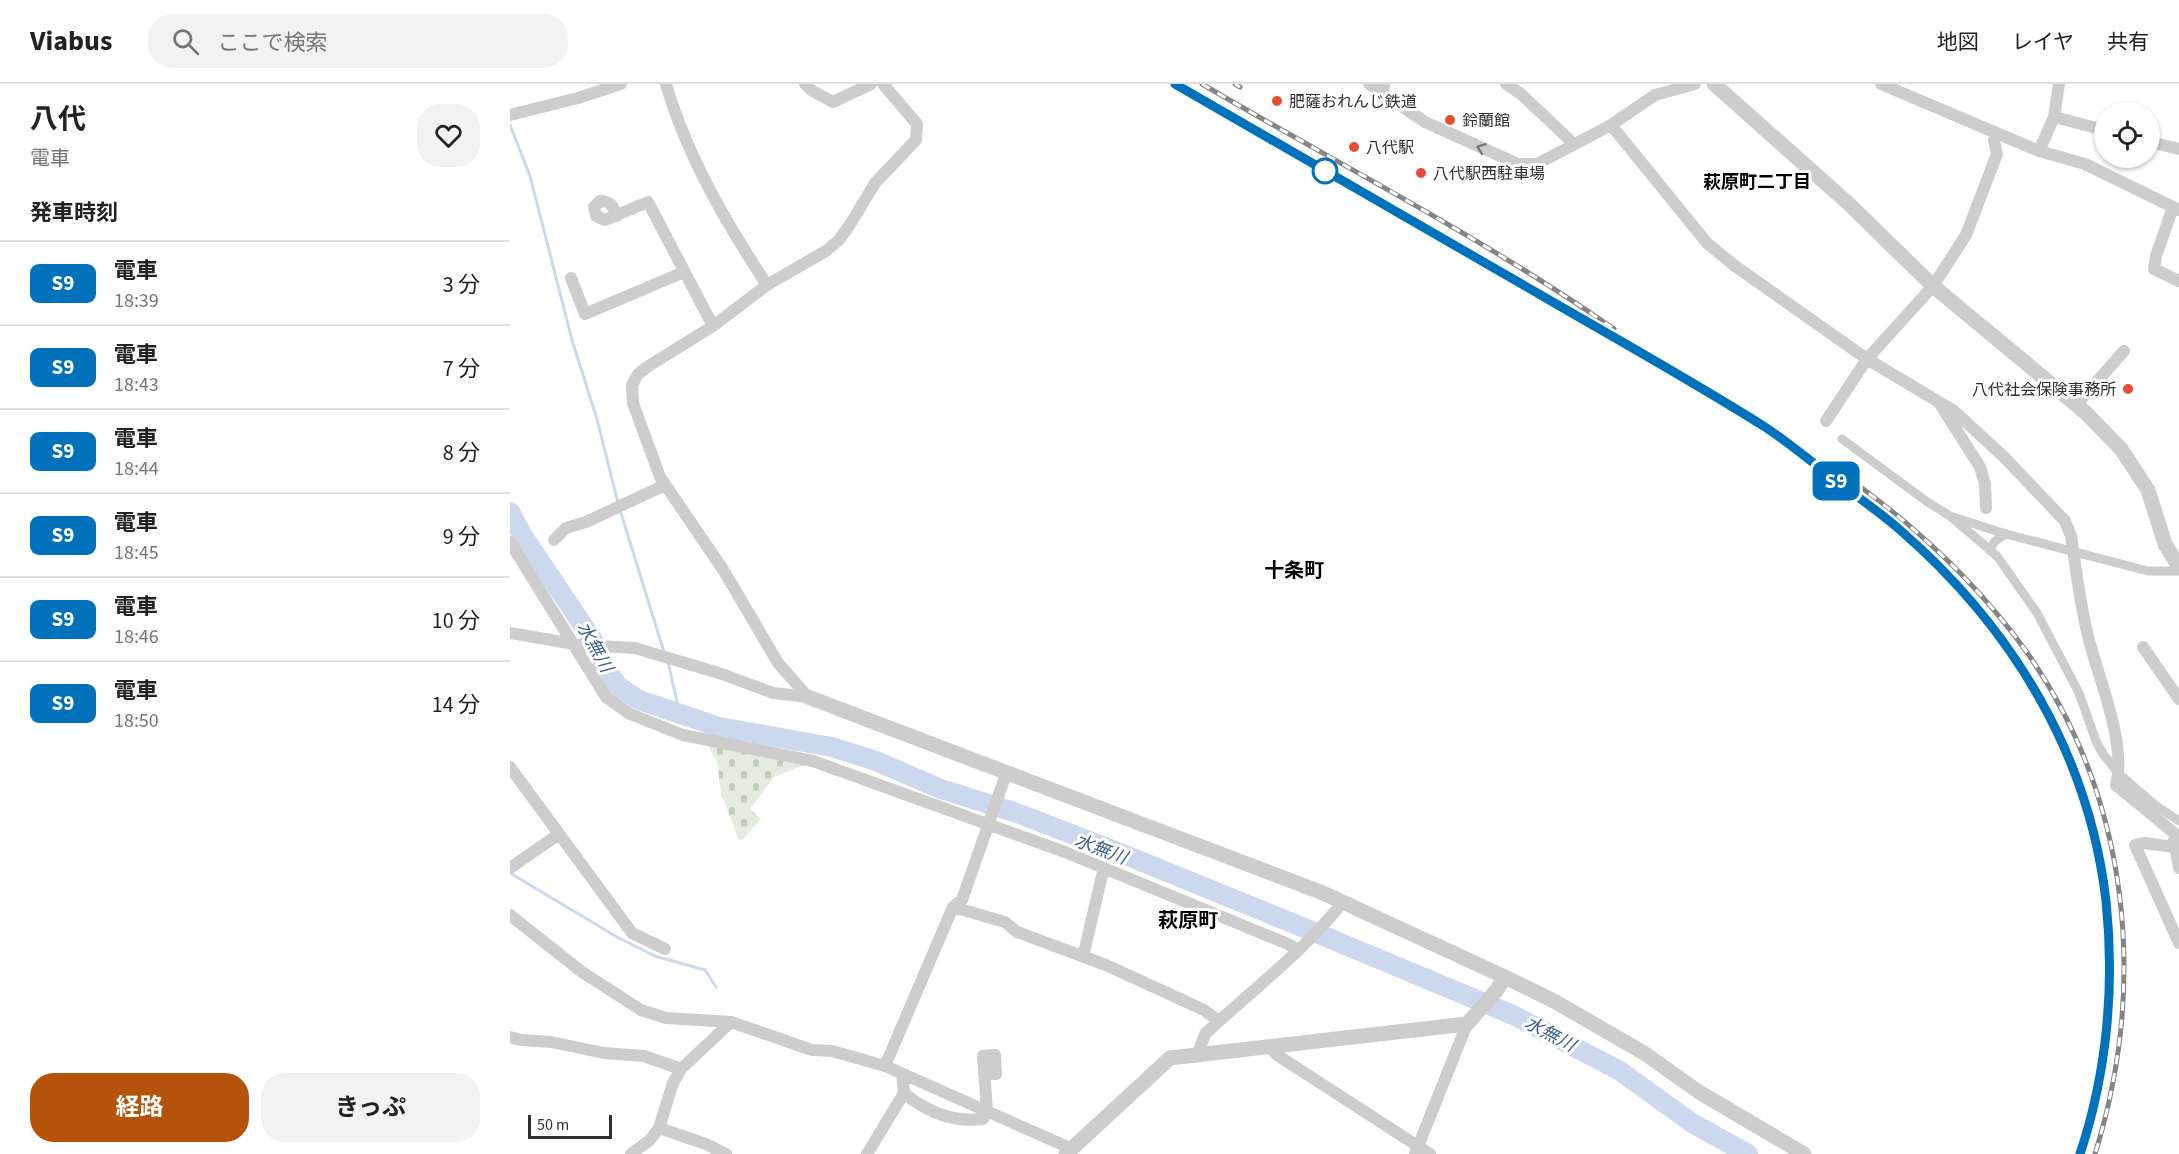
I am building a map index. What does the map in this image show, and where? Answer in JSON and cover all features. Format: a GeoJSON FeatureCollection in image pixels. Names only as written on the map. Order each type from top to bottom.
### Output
{"type":"FeatureCollection","features":[{"type":"Feature","properties":{"kind":"street"},"geometry":{"type":"LineString","coordinates":[[512,114],[589,96],[621,84]]}},
{"type":"Feature","properties":{"kind":"street"},"geometry":{"type":"LineString","coordinates":[[666,84],[680,124],[715,200],[767,285]]}},
{"type":"Feature","properties":{"kind":"street"},"geometry":{"type":"LineString","coordinates":[[805,84],[811,90],[833,102],[871,84]]}},
{"type":"Feature","properties":{"kind":"street"},"geometry":{"type":"LineString","coordinates":[[808,697],[778,663],[724,571],[660,477],[633,403],[632,385],[638,374],[647,367],[713,326],[767,285],[826,251],[838,240],[875,183],[916,140],[916,124],[883,84]]}},
{"type":"Feature","properties":{"kind":"street"},"geometry":{"type":"LineString","coordinates":[[1506,84],[1521,94],[1574,144]]}},
{"type":"Feature","properties":{"kind":"street"},"geometry":{"type":"LineString","coordinates":[[1377,86],[1425,122],[1518,164],[1537,164],[1611,125],[1655,95],[1695,84]]}},
{"type":"Feature","properties":{"kind":"street"},"geometry":{"type":"LineString","coordinates":[[1714,84],[1849,204],[1933,286],[2076,405],[2121,449],[2148,490],[2172,544],[2179,567]]}},
{"type":"Feature","properties":{"kind":"street"},"geometry":{"type":"LineString","coordinates":[[1881,84],[2039,151],[2085,164],[2176,208],[2156,256],[2154,269],[2179,281]]}},
{"type":"Feature","properties":{"kind":"street"},"geometry":{"type":"LineString","coordinates":[[2039,151],[2054,117],[2059,84]]}},
{"type":"Feature","properties":{"kind":"street"},"geometry":{"type":"LineString","coordinates":[[2054,117],[2094,127]]}},
{"type":"Feature","properties":{"kind":"street"},"geometry":{"type":"LineString","coordinates":[[1611,125],[1707,243],[1867,359],[1954,411],[2004,457],[2065,521],[2071,536],[2087,635],[2118,747],[2119,774],[2116,785],[2176,840],[2179,868]]}},
{"type":"Feature","properties":{"kind":"street"},"geometry":{"type":"LineString","coordinates":[[1826,421],[1867,359],[1933,286],[1966,234],[1997,154],[1994,141],[1995,132]]}},
{"type":"Feature","properties":{"kind":"street"},"geometry":{"type":"LineString","coordinates":[[2160,144],[2179,149]]}},
{"type":"Feature","properties":{"kind":"street"},"geometry":{"type":"LineString","coordinates":[[617,216],[648,202],[713,326]]}},
{"type":"Feature","properties":{"kind":"street"},"geometry":{"type":"LineString","coordinates":[[571,278],[585,314],[684,272]]}},
{"type":"Feature","properties":{"kind":"street"},"geometry":{"type":"LineString","coordinates":[[2076,405],[2124,351]]}},
{"type":"Feature","properties":{"kind":"street"},"geometry":{"type":"LineString","coordinates":[[1939,402],[1980,467],[1985,484],[1986,508]]}},
{"type":"Feature","properties":{"kind":"street"},"geometry":{"type":"LineString","coordinates":[[1842,439],[1950,516],[1996,556],[2037,613],[2079,693],[2103,754],[2119,774],[2155,805],[2179,821]]}},
{"type":"Feature","properties":{"kind":"street"},"geometry":{"type":"LineString","coordinates":[[554,540],[566,528],[586,522],[665,485]]}},
{"type":"Feature","properties":{"kind":"street"},"geometry":{"type":"LineString","coordinates":[[1950,516],[2073,553],[2148,571],[2179,571]]}},
{"type":"Feature","properties":{"kind":"street"},"geometry":{"type":"LineString","coordinates":[[1989,550],[1995,541],[2006,534]]}},
{"type":"Feature","properties":{"kind":"street"},"geometry":{"type":"LineString","coordinates":[[510,542],[576,644],[606,697],[639,718],[683,735],[813,761],[1104,867],[1288,944],[1301,947]]}},
{"type":"Feature","properties":{"kind":"street"},"geometry":{"type":"LineString","coordinates":[[510,633],[576,644],[635,648],[693,664],[773,693],[808,697],[1343,902],[1554,1001],[1644,1053],[1699,1092],[1804,1154]]}},
{"type":"Feature","properties":{"kind":"street"},"geometry":{"type":"LineString","coordinates":[[2143,647],[2179,699]]}},
{"type":"Feature","properties":{"kind":"street"},"geometry":{"type":"LineString","coordinates":[[511,769],[632,933],[665,949]]}},
{"type":"Feature","properties":{"kind":"street"},"geometry":{"type":"LineString","coordinates":[[885,1066],[953,907],[962,900],[1006,774]]}},
{"type":"Feature","properties":{"kind":"street"},"geometry":{"type":"LineString","coordinates":[[510,868],[559,834]]}},
{"type":"Feature","properties":{"kind":"street"},"geometry":{"type":"LineString","coordinates":[[2176,840],[2135,845],[2179,943]]}},
{"type":"Feature","properties":{"kind":"street"},"geometry":{"type":"LineString","coordinates":[[1083,957],[1104,867]]}},
{"type":"Feature","properties":{"kind":"street"},"geometry":{"type":"LineString","coordinates":[[1198,1054],[1205,1034],[1301,947],[1328,921],[1343,902]]}},
{"type":"Feature","properties":{"kind":"street"},"geometry":{"type":"LineString","coordinates":[[953,907],[1005,922],[1017,932],[1083,957],[1204,1010],[1219,1021]]}},
{"type":"Feature","properties":{"kind":"street"},"geometry":{"type":"LineString","coordinates":[[510,915],[582,972],[641,1010],[666,1018],[731,1022],[812,1050],[832,1051],[885,1066],[987,1111],[1069,1151],[1170,1058],[1472,1018]]}},
{"type":"Feature","properties":{"kind":"street"},"geometry":{"type":"LineString","coordinates":[[1417,1150],[1472,1018],[1505,977]]}},
{"type":"Feature","properties":{"kind":"street"},"geometry":{"type":"LineString","coordinates":[[631,1154],[650,1140],[659,1128],[673,1083],[681,1069],[731,1022]]}},
{"type":"Feature","properties":{"kind":"street"},"geometry":{"type":"LineString","coordinates":[[510,1037],[551,1042],[604,1053],[644,1056],[681,1069]]}},
{"type":"Feature","properties":{"kind":"street"},"geometry":{"type":"LineString","coordinates":[[1269,1046],[1277,1055],[1417,1150],[1430,1154]]}},
{"type":"Feature","properties":{"kind":"street"},"geometry":{"type":"LineString","coordinates":[[867,1154],[904,1093],[902,1074]]}},
{"type":"Feature","properties":{"kind":"street"},"geometry":{"type":"LineString","coordinates":[[904,1093],[920,1106],[954,1119],[969,1121],[982,1119],[987,1111],[984,1074]]}},
{"type":"Feature","properties":{"kind":"street"},"geometry":{"type":"LineString","coordinates":[[659,1128],[706,1144],[726,1154]]}},
{"type":"Feature","properties":{"kind":"green space"},"geometry":{"type":"Polygon","coordinates":[[[708,746],[809,763],[774,777],[750,809],[761,819],[743,839],[739,840],[721,794],[717,761],[708,746]]]}},
{"type":"Feature","properties":{"kind":"waterway"},"geometry":{"type":"LineString","coordinates":[[510,125],[530,176],[572,340],[597,419],[618,503]]}},
{"type":"Feature","properties":{"kind":"waterway"},"geometry":{"type":"LineString","coordinates":[[620,510],[664,652]]}},
{"type":"Feature","properties":{"kind":"waterway","name":"水無川"},"geometry":{"type":"LineString","coordinates":[[510,512],[523,536],[593,640],[607,671],[618,686],[639,700],[719,727],[832,747],[876,761],[941,789],[1017,813],[1118,852],[1302,927],[1513,1015],[1620,1071],[1692,1123],[1748,1154]]}},
{"type":"Feature","properties":{"kind":"waterway"},"geometry":{"type":"LineString","coordinates":[[668,662],[680,715]]}},
{"type":"Feature","properties":{"kind":"waterway"},"geometry":{"type":"LineString","coordinates":[[510,873],[617,937],[655,956],[705,970],[716,987]]}},
{"type":"Feature","properties":{"kind":"railway"},"geometry":{"type":"LineString","coordinates":[[1175,84],[1765,427],[1893,524],[1940,568],[1977,608],[2010,651],[2039,696],[2063,744],[2082,794],[2097,847],[2109,933],[2109,997],[2097,1093],[2080,1154]]}},
{"type":"Feature","properties":{"kind":"railway"},"geometry":{"type":"LineString","coordinates":[[1202,84],[1462,233],[1614,329]]}},
{"type":"Feature","properties":{"kind":"railway"},"geometry":{"type":"LineString","coordinates":[[1235,84],[1240,87]]}},
{"type":"Feature","properties":{"kind":"railway"},"geometry":{"type":"LineString","coordinates":[[1825,462],[1908,524],[1959,572],[2005,623],[2026,651],[2061,708],[2088,768],[2108,830],[2119,894],[2124,959],[2121,1024],[2112,1089],[2095,1154]]}},
{"type":"Feature","properties":{"kind":"train","name":"S9"},"geometry":{"type":"LineString","coordinates":[[1175,84],[1767,428],[1902,531],[1986,619],[2018,660],[2049,712],[2080,786],[2095,839],[2103,880],[2110,948],[2105,1036],[2101,1071],[2091,1119],[2080,1154]]}},
{"type":"Feature","properties":{"kind":"place","name":"肥薩おれんじ鉄道"},"geometry":{"type":"Point","coordinates":[1277,101]}},
{"type":"Feature","properties":{"kind":"place","name":"鈴蘭館"},"geometry":{"type":"Point","coordinates":[1450,120]}},
{"type":"Feature","properties":{"kind":"place","name":"八代駅"},"geometry":{"type":"Point","coordinates":[1354,147]}},
{"type":"Feature","properties":{"kind":"place","name":"八代駅西駐車場"},"geometry":{"type":"Point","coordinates":[1421,173]}},
{"type":"Feature","properties":{"kind":"place","name":"八代社会保険事務所"},"geometry":{"type":"Point","coordinates":[2128,389]}},
{"type":"Feature","properties":{"kind":"district","name":"萩原町二丁目"},"geometry":{"type":"Point","coordinates":[1757,182]}},
{"type":"Feature","properties":{"kind":"district","name":"十条町"},"geometry":{"type":"Point","coordinates":[1294,570]}},
{"type":"Feature","properties":{"kind":"district","name":"萩原町"},"geometry":{"type":"Point","coordinates":[1188,920]}}]}
